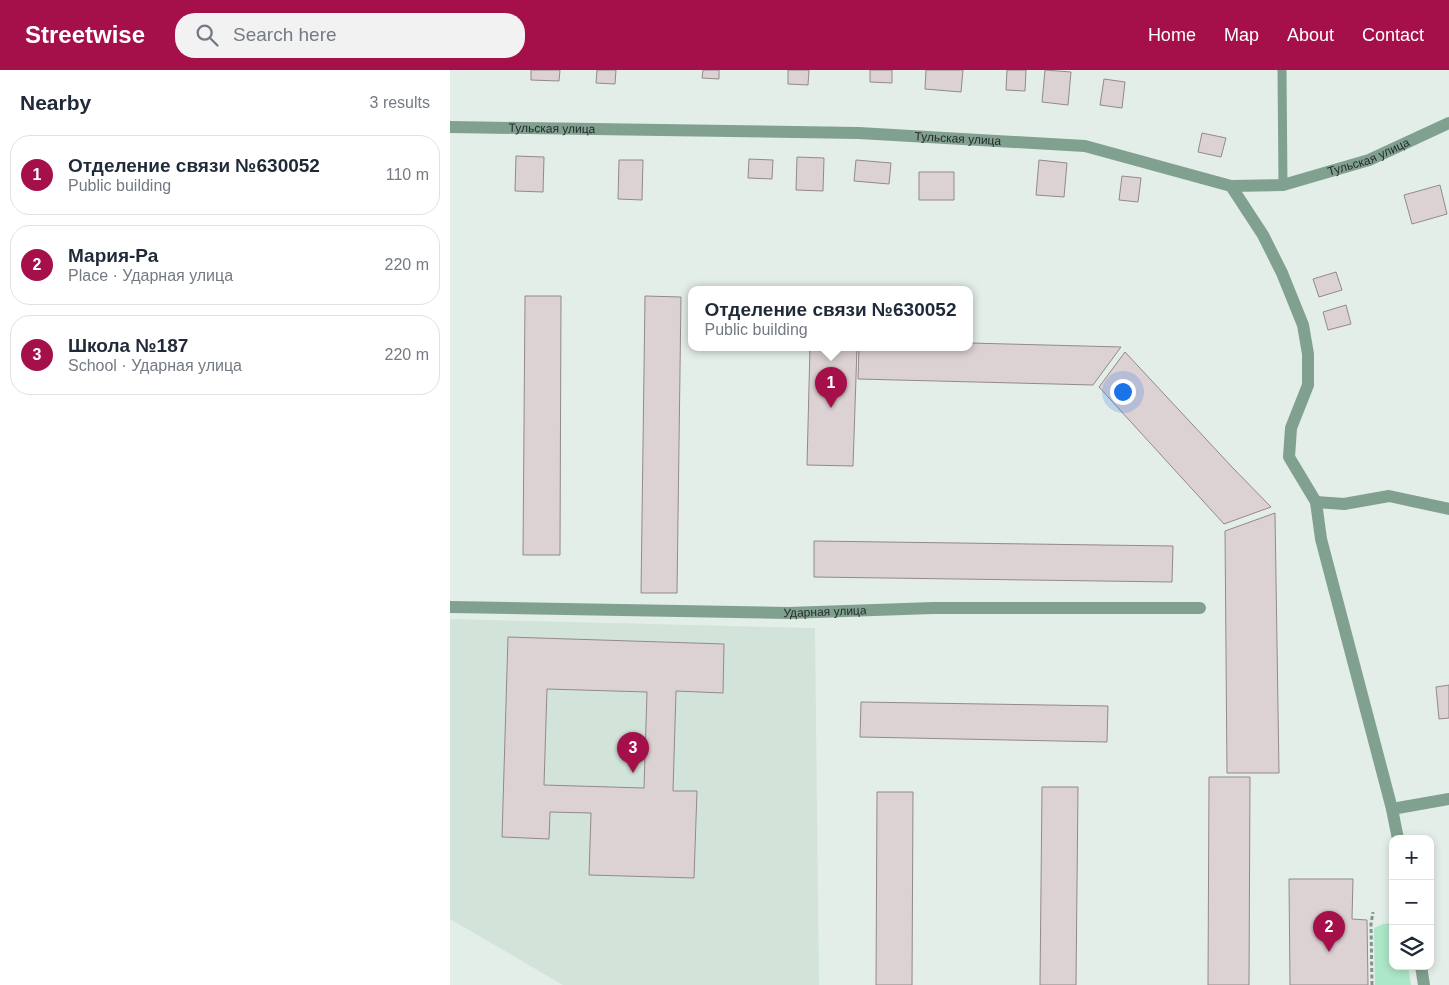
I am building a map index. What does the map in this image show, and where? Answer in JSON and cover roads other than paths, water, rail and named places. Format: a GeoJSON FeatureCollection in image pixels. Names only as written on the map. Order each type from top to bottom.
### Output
{"type":"FeatureCollection","features":[{"type":"Feature","properties":{"kind":"street","name":"Тульская улица"},"geometry":{"type":"LineString","coordinates":[[450,127],[859,133],[1085,146],[1231,186],[1283,185],[1369,160],[1449,123]]}},
{"type":"Feature","properties":{"kind":"street"},"geometry":{"type":"LineString","coordinates":[[1231,186],[1263,235],[1282,273],[1303,325],[1308,354],[1308,385],[1291,428],[1289,457],[1316,502],[1321,539],[1397,835]]}},
{"type":"Feature","properties":{"kind":"street"},"geometry":{"type":"LineString","coordinates":[[1316,502],[1344,504],[1389,496],[1449,509]]}},
{"type":"Feature","properties":{"kind":"street","name":"Ударная улица"},"geometry":{"type":"LineString","coordinates":[[450,606],[788,613],[933,608],[1200,608]]}},
{"type":"Feature","properties":{"kind":"street"},"geometry":{"type":"LineString","coordinates":[[1392,810],[1449,799]]}},
{"type":"Feature","properties":{"kind":"street"},"geometry":{"type":"LineString","coordinates":[[1422,970],[1424,985]]}},
{"type":"Feature","properties":{"kind":"lane"},"geometry":{"type":"LineString","coordinates":[[1282,70],[1283,185]]}},
{"type":"Feature","properties":{"kind":"place","name":"Отделение связи №630052"},"geometry":{"type":"Point","coordinates":[831,408]}},
{"type":"Feature","properties":{"kind":"place","name":"Школа №187"},"geometry":{"type":"Point","coordinates":[633,773]}},
{"type":"Feature","properties":{"kind":"place","name":"Мария-Ра"},"geometry":{"type":"Point","coordinates":[1329,952]}}]}
